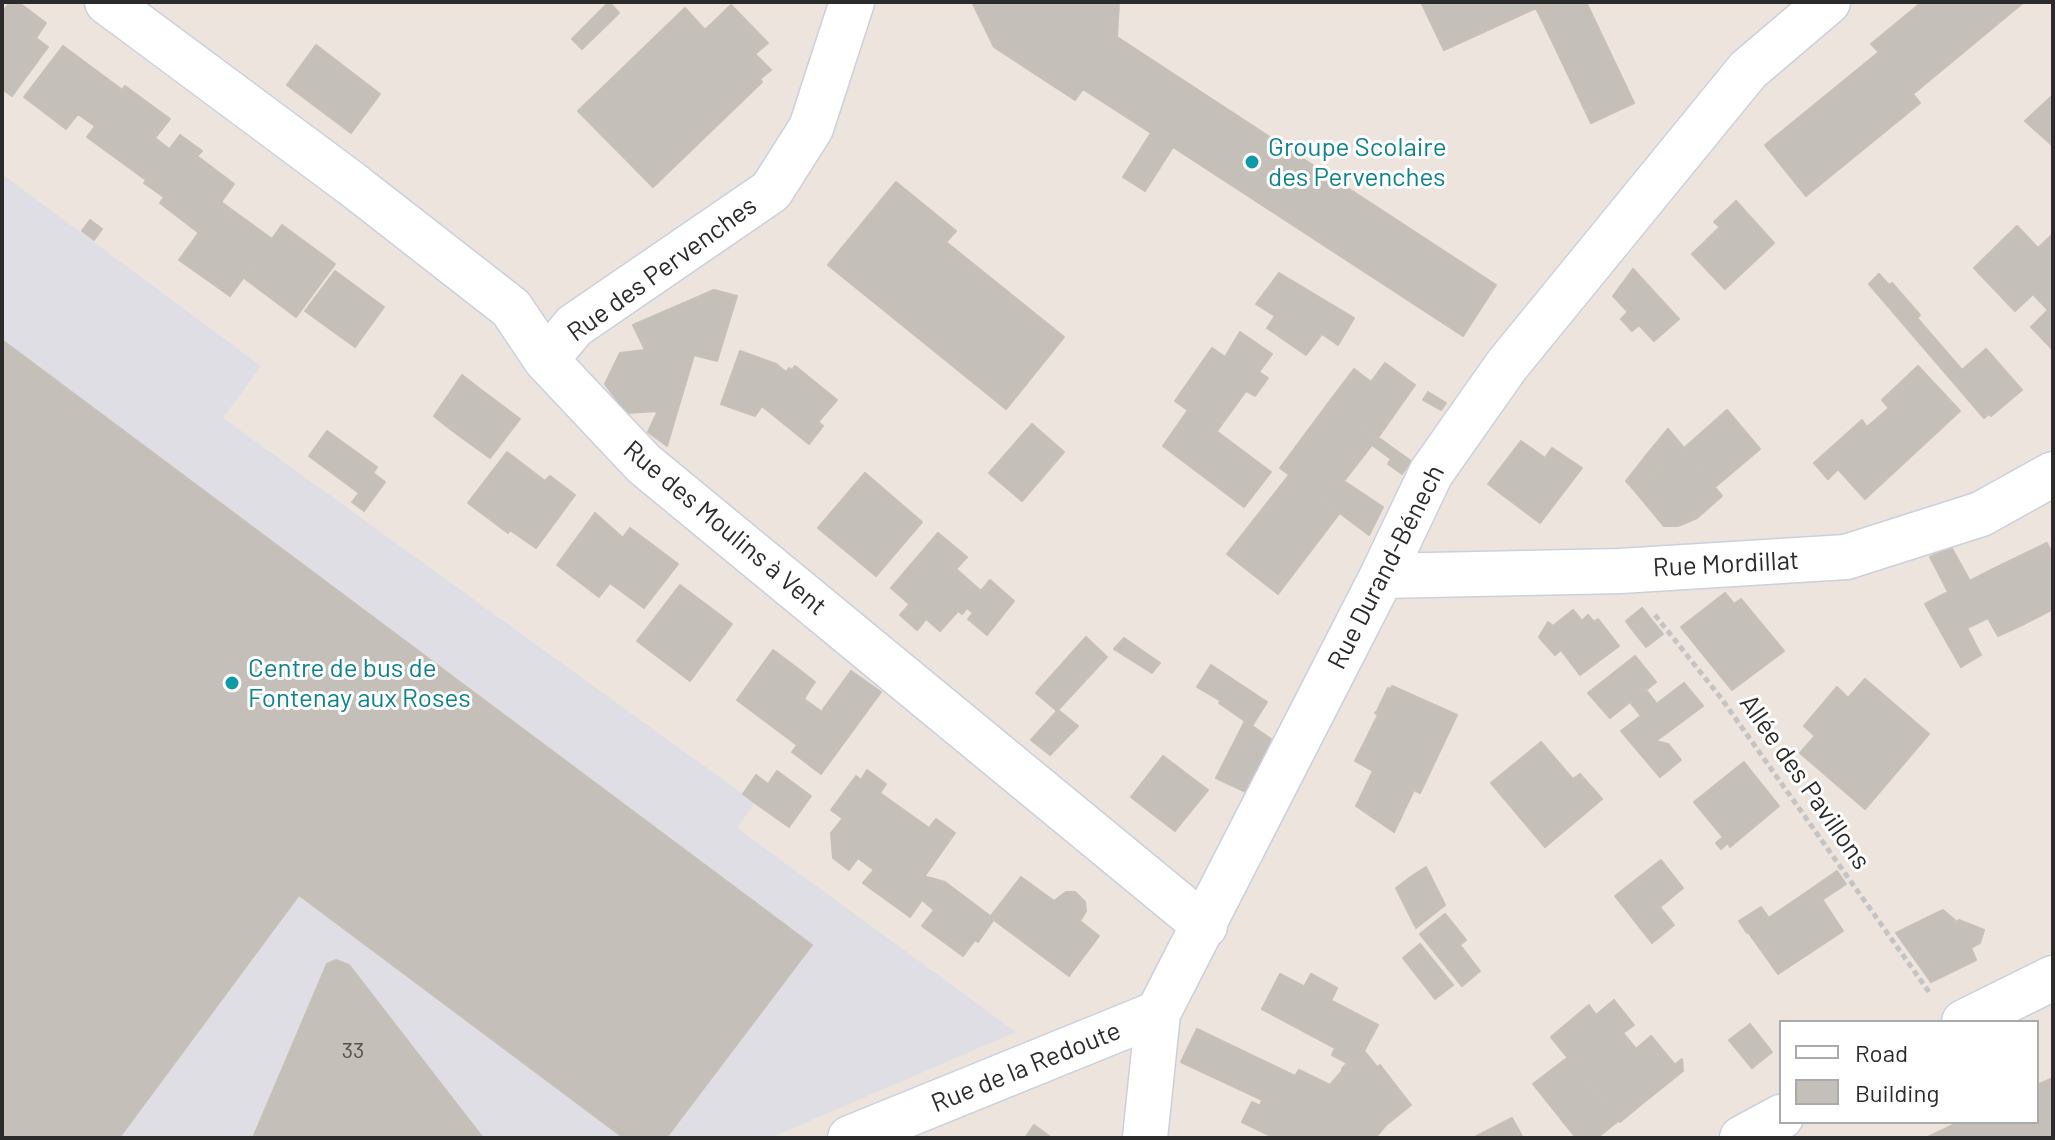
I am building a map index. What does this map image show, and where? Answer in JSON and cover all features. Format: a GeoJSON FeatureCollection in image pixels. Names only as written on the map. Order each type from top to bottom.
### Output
{"type":"FeatureCollection","features":[{"type":"Feature","properties":{"kind":"street","name":"Rue des Moulins à Vent"},"geometry":{"type":"LineString","coordinates":[[107,2],[352,184],[511,308],[546,360],[644,464],[1205,926]]}},
{"type":"Feature","properties":{"kind":"street","name":"Rue des Pervenches"},"geometry":{"type":"LineString","coordinates":[[546,360],[574,326],[771,191],[811,128],[852,2]]}},
{"type":"Feature","properties":{"kind":"street","name":"Rue Durand-Bénech"},"geometry":{"type":"LineString","coordinates":[[1145,1138],[1158,1013],[1382,576],[1431,473],[1507,365],[1748,70],[1828,2]]}},
{"type":"Feature","properties":{"kind":"street","name":"Rue Mordillat"},"geometry":{"type":"LineString","coordinates":[[1382,576],[1620,571],[1846,557],[1981,514],[2053,474]]}},
{"type":"Feature","properties":{"kind":"street"},"geometry":{"type":"LineString","coordinates":[[1948,1009],[2053,978]]}},
{"type":"Feature","properties":{"kind":"street","name":"Rue de la Redoute"},"geometry":{"type":"LineString","coordinates":[[850,1138],[1158,1013]]}},
{"type":"Feature","properties":{"kind":"street"},"geometry":{"type":"LineString","coordinates":[[1742,1138],[1779,1118]]}},
{"type":"Feature","properties":{"kind":"path","name":"Allée des Pavillons"},"geometry":{"type":"LineString","coordinates":[[1620,571],[1721,698],[1948,1009]]}},
{"type":"Feature","properties":{"kind":"shaded area","name":"Centre de bus de Fontenay aux Roses"},"geometry":{"type":"Polygon","coordinates":[[[2,174],[261,366],[223,418],[755,803],[737,828],[1016,1032],[770,1138],[2,1138],[2,174]]]}},
{"type":"Feature","properties":{"kind":"building"},"geometry":{"type":"Polygon","coordinates":[[[10,2],[18,2],[46,23],[36,38],[48,47],[12,96],[2,89],[2,13],[10,2]]]}},
{"type":"Feature","properties":{"kind":"building"},"geometry":{"type":"Polygon","coordinates":[[[609,2],[619,13],[582,49],[572,39],[609,2]]]}},
{"type":"Feature","properties":{"kind":"building","name":"Groupe Scolaire des Pervenches"},"geometry":{"type":"Polygon","coordinates":[[[972,2],[1119,2],[1117,37],[1496,285],[1463,336],[1173,147],[1145,191],[1123,177],[1151,133],[1083,89],[1075,100],[994,47],[972,2]]]}},
{"type":"Feature","properties":{"kind":"building"},"geometry":{"type":"Polygon","coordinates":[[[1421,2],[1586,2],[1634,103],[1591,123],[1553,43],[1564,37],[1547,3],[1444,50],[1421,2]]]}},
{"type":"Feature","properties":{"kind":"building"},"geometry":{"type":"Polygon","coordinates":[[[1922,2],[2024,2],[1913,94],[1920,103],[1806,196],[1765,145],[1879,52],[1871,44],[1922,2]]]}},
{"type":"Feature","properties":{"kind":"building"},"geometry":{"type":"Polygon","coordinates":[[[1547,3],[1564,37],[1553,43],[1536,8],[1547,3]]]}},
{"type":"Feature","properties":{"kind":"building"},"geometry":{"type":"Polygon","coordinates":[[[731,5],[768,43],[755,54],[771,70],[653,187],[578,111],[601,89],[622,110],[731,5]]]}},
{"type":"Feature","properties":{"kind":"building"},"geometry":{"type":"Polygon","coordinates":[[[685,8],[705,30],[622,110],[601,89],[685,8]]]}},
{"type":"Feature","properties":{"kind":"building"},"geometry":{"type":"Polygon","coordinates":[[[316,45],[380,94],[351,133],[287,85],[316,45]]]}},
{"type":"Feature","properties":{"kind":"building"},"geometry":{"type":"Polygon","coordinates":[[[63,46],[121,89],[95,126],[78,114],[66,129],[24,97],[63,46]]]}},
{"type":"Feature","properties":{"kind":"building"},"geometry":{"type":"Polygon","coordinates":[[[125,86],[170,119],[155,138],[169,149],[146,180],[87,137],[125,86]]]}},
{"type":"Feature","properties":{"kind":"building"},"geometry":{"type":"Polygon","coordinates":[[[2053,95],[2053,146],[2025,121],[2053,95]]]}},
{"type":"Feature","properties":{"kind":"building"},"geometry":{"type":"Polygon","coordinates":[[[180,135],[202,151],[197,156],[234,184],[199,233],[160,203],[164,197],[144,183],[180,135]]]}},
{"type":"Feature","properties":{"kind":"building"},"geometry":{"type":"Polygon","coordinates":[[[896,182],[956,231],[946,242],[1064,337],[1006,409],[828,265],[896,182]]]}},
{"type":"Feature","properties":{"kind":"building"},"geometry":{"type":"Polygon","coordinates":[[[1736,201],[1774,243],[1725,289],[1692,254],[1720,227],[1714,222],[1736,201]]]}},
{"type":"Feature","properties":{"kind":"building"},"geometry":{"type":"Polygon","coordinates":[[[221,202],[272,239],[230,296],[179,260],[221,202]]]}},
{"type":"Feature","properties":{"kind":"building"},"geometry":{"type":"Polygon","coordinates":[[[90,220],[102,229],[94,240],[82,231],[90,220]]]}},
{"type":"Feature","properties":{"kind":"building"},"geometry":{"type":"Polygon","coordinates":[[[282,225],[335,264],[296,317],[244,278],[282,225]]]}},
{"type":"Feature","properties":{"kind":"building"},"geometry":{"type":"Polygon","coordinates":[[[2017,226],[2038,248],[2053,234],[2053,350],[2031,327],[2048,310],[2033,294],[2015,311],[1974,268],[2017,226]]]}},
{"type":"Feature","properties":{"kind":"building"},"geometry":{"type":"Polygon","coordinates":[[[1633,269],[1679,319],[1654,341],[1639,325],[1632,331],[1621,319],[1628,312],[1613,296],[1633,269]]]}},
{"type":"Feature","properties":{"kind":"building"},"geometry":{"type":"Polygon","coordinates":[[[335,271],[384,307],[355,347],[305,311],[335,271]]]}},
{"type":"Feature","properties":{"kind":"building"},"geometry":{"type":"Polygon","coordinates":[[[1279,273],[1354,318],[1338,345],[1322,334],[1306,355],[1267,328],[1275,316],[1256,304],[1279,273]]]}},
{"type":"Feature","properties":{"kind":"building"},"geometry":{"type":"Polygon","coordinates":[[[1879,274],[1889,285],[1892,283],[1920,315],[1917,318],[1962,370],[1986,349],[2022,390],[1991,416],[1989,414],[1984,418],[1869,284],[1879,274]]]}},
{"type":"Feature","properties":{"kind":"building"},"geometry":{"type":"Polygon","coordinates":[[[714,290],[667,446],[648,432],[658,411],[626,413],[605,384],[620,353],[645,350],[633,325],[714,290]]]}},
{"type":"Feature","properties":{"kind":"building"},"geometry":{"type":"Polygon","coordinates":[[[714,290],[737,296],[717,361],[694,355],[714,290]]]}},
{"type":"Feature","properties":{"kind":"building"},"geometry":{"type":"Polygon","coordinates":[[[1240,332],[1272,354],[1259,372],[1268,378],[1255,396],[1246,391],[1217,431],[1175,401],[1212,348],[1225,357],[1240,332]]]}},
{"type":"Feature","properties":{"kind":"building","name":"Centre de bus de Fontenay aux Roses"},"geometry":{"type":"Polygon","coordinates":[[[2,340],[812,945],[666,1138],[624,1138],[299,895],[119,1138],[2,1138],[2,340]]]}},
{"type":"Feature","properties":{"kind":"building"},"geometry":{"type":"Polygon","coordinates":[[[740,351],[776,364],[786,372],[795,366],[837,400],[818,422],[823,426],[809,444],[762,406],[755,416],[721,404],[740,351]]]}},
{"type":"Feature","properties":{"kind":"building"},"geometry":{"type":"Polygon","coordinates":[[[1385,363],[1415,385],[1377,439],[1329,402],[1354,369],[1371,382],[1385,363]]]}},
{"type":"Feature","properties":{"kind":"building"},"geometry":{"type":"Polygon","coordinates":[[[1918,366],[1960,411],[1865,499],[1838,469],[1828,479],[1814,463],[1862,420],[1867,427],[1889,408],[1882,400],[1918,366]]]}},
{"type":"Feature","properties":{"kind":"building"},"geometry":{"type":"Polygon","coordinates":[[[462,375],[480,389],[450,429],[434,416],[462,375]]]}},
{"type":"Feature","properties":{"kind":"building"},"geometry":{"type":"Polygon","coordinates":[[[480,389],[520,419],[490,458],[450,429],[480,389]]]}},
{"type":"Feature","properties":{"kind":"building"},"geometry":{"type":"Polygon","coordinates":[[[1428,392],[1446,403],[1441,410],[1423,400],[1428,392]]]}},
{"type":"Feature","properties":{"kind":"building"},"geometry":{"type":"Polygon","coordinates":[[[1329,402],[1411,461],[1402,474],[1388,464],[1391,459],[1372,445],[1344,481],[1383,507],[1369,535],[1280,468],[1329,402]]]}},
{"type":"Feature","properties":{"kind":"building"},"geometry":{"type":"Polygon","coordinates":[[[1188,410],[1271,472],[1244,507],[1163,446],[1188,410]]]}},
{"type":"Feature","properties":{"kind":"building"},"geometry":{"type":"Polygon","coordinates":[[[1727,410],[1760,449],[1715,487],[1683,449],[1727,410]]]}},
{"type":"Feature","properties":{"kind":"building"},"geometry":{"type":"Polygon","coordinates":[[[1032,424],[1064,452],[1022,501],[989,473],[1032,424]]]}},
{"type":"Feature","properties":{"kind":"building"},"geometry":{"type":"Polygon","coordinates":[[[1668,429],[1684,448],[1656,472],[1644,458],[1668,429]]]}},
{"type":"Feature","properties":{"kind":"building"},"geometry":{"type":"Polygon","coordinates":[[[327,431],[377,467],[373,473],[385,482],[364,511],[352,502],[359,493],[309,456],[327,431]]]}},
{"type":"Feature","properties":{"kind":"building"},"geometry":{"type":"Polygon","coordinates":[[[1521,441],[1545,458],[1552,448],[1582,468],[1540,523],[1488,484],[1521,441]]]}},
{"type":"Feature","properties":{"kind":"building"},"geometry":{"type":"Polygon","coordinates":[[[1683,449],[1722,496],[1697,518],[1657,472],[1683,449]]]}},
{"type":"Feature","properties":{"kind":"building"},"geometry":{"type":"Polygon","coordinates":[[[507,452],[545,481],[550,476],[575,495],[536,548],[510,530],[508,533],[468,503],[507,452]]]}},
{"type":"Feature","properties":{"kind":"building"},"geometry":{"type":"Polygon","coordinates":[[[1644,458],[1656,472],[1635,491],[1626,481],[1644,458]]]}},
{"type":"Feature","properties":{"kind":"building"},"geometry":{"type":"Polygon","coordinates":[[[1657,472],[1697,518],[1678,526],[1664,526],[1635,491],[1657,472]]]}},
{"type":"Feature","properties":{"kind":"building"},"geometry":{"type":"Polygon","coordinates":[[[865,473],[922,522],[876,576],[818,528],[865,473]]]}},
{"type":"Feature","properties":{"kind":"building"},"geometry":{"type":"Polygon","coordinates":[[[1289,475],[1339,514],[1278,594],[1227,554],[1289,475]]]}},
{"type":"Feature","properties":{"kind":"building"},"geometry":{"type":"Polygon","coordinates":[[[595,513],[623,538],[586,587],[557,565],[595,513]]]}},
{"type":"Feature","properties":{"kind":"building"},"geometry":{"type":"Polygon","coordinates":[[[630,528],[678,564],[644,608],[610,583],[599,597],[586,587],[630,528]]]}},
{"type":"Feature","properties":{"kind":"building"},"geometry":{"type":"Polygon","coordinates":[[[938,533],[967,557],[956,569],[981,591],[990,580],[1014,601],[987,635],[968,619],[973,613],[967,608],[962,614],[958,611],[940,631],[891,588],[938,533]]]}},
{"type":"Feature","properties":{"kind":"building"},"geometry":{"type":"Polygon","coordinates":[[[2047,543],[2053,555],[2053,609],[2022,625],[1993,569],[2047,543]]]}},
{"type":"Feature","properties":{"kind":"building"},"geometry":{"type":"Polygon","coordinates":[[[1951,547],[1970,581],[1962,585],[1958,577],[1944,584],[1930,557],[1951,547]]]}},
{"type":"Feature","properties":{"kind":"building"},"geometry":{"type":"Polygon","coordinates":[[[1993,569],[2022,625],[1998,636],[1988,618],[1967,628],[1981,655],[1961,667],[1925,604],[1948,592],[1944,584],[1958,577],[1962,585],[1993,569]]]}},
{"type":"Feature","properties":{"kind":"building"},"geometry":{"type":"Polygon","coordinates":[[[680,585],[732,624],[690,681],[637,641],[680,585]]]}},
{"type":"Feature","properties":{"kind":"building"},"geometry":{"type":"Polygon","coordinates":[[[1725,593],[1734,604],[1741,599],[1784,651],[1732,690],[1681,627],[1725,593]]]}},
{"type":"Feature","properties":{"kind":"building"},"geometry":{"type":"Polygon","coordinates":[[[909,605],[926,619],[917,630],[900,615],[909,605]]]}},
{"type":"Feature","properties":{"kind":"building"},"geometry":{"type":"Polygon","coordinates":[[[1642,608],[1647,614],[1630,627],[1626,621],[1642,608]]]}},
{"type":"Feature","properties":{"kind":"building"},"geometry":{"type":"Polygon","coordinates":[[[1573,610],[1582,621],[1588,615],[1594,622],[1598,619],[1619,646],[1580,675],[1561,650],[1555,655],[1539,637],[1548,622],[1553,626],[1573,610]]]}},
{"type":"Feature","properties":{"kind":"building"},"geometry":{"type":"Polygon","coordinates":[[[1647,614],[1663,634],[1646,647],[1630,627],[1647,614]]]}},
{"type":"Feature","properties":{"kind":"building"},"geometry":{"type":"Polygon","coordinates":[[[1086,637],[1107,657],[1057,711],[1036,693],[1086,637]]]}},
{"type":"Feature","properties":{"kind":"building"},"geometry":{"type":"Polygon","coordinates":[[[1124,638],[1160,663],[1152,673],[1114,649],[1124,638]]]}},
{"type":"Feature","properties":{"kind":"building"},"geometry":{"type":"Polygon","coordinates":[[[773,650],[797,668],[792,675],[810,689],[804,699],[822,712],[797,745],[737,700],[773,650]]]}},
{"type":"Feature","properties":{"kind":"building"},"geometry":{"type":"Polygon","coordinates":[[[1635,656],[1656,682],[1646,690],[1657,704],[1641,716],[1630,702],[1610,718],[1588,693],[1635,656]]]}},
{"type":"Feature","properties":{"kind":"building"},"geometry":{"type":"Polygon","coordinates":[[[1211,665],[1267,702],[1252,726],[1219,703],[1221,701],[1197,687],[1211,665]]]}},
{"type":"Feature","properties":{"kind":"building"},"geometry":{"type":"Polygon","coordinates":[[[797,668],[815,682],[810,689],[792,675],[797,668]]]}},
{"type":"Feature","properties":{"kind":"building"},"geometry":{"type":"Polygon","coordinates":[[[851,671],[881,692],[821,774],[792,752],[851,671]]]}},
{"type":"Feature","properties":{"kind":"building"},"geometry":{"type":"Polygon","coordinates":[[[1865,679],[1929,734],[1865,809],[1800,753],[1815,736],[1804,726],[1837,687],[1848,698],[1865,679]]]}},
{"type":"Feature","properties":{"kind":"building"},"geometry":{"type":"Polygon","coordinates":[[[1684,683],[1703,706],[1656,741],[1668,744],[1681,760],[1660,777],[1621,731],[1684,683]]]}},
{"type":"Feature","properties":{"kind":"building"},"geometry":{"type":"Polygon","coordinates":[[[1392,686],[1457,715],[1420,793],[1414,790],[1394,832],[1356,806],[1373,771],[1355,761],[1378,715],[1375,713],[1377,711],[1387,716],[1399,693],[1391,689],[1392,686]]]}},
{"type":"Feature","properties":{"kind":"building"},"geometry":{"type":"Polygon","coordinates":[[[1388,688],[1399,693],[1387,716],[1377,711],[1388,688]]]}},
{"type":"Feature","properties":{"kind":"building"},"geometry":{"type":"Polygon","coordinates":[[[1058,710],[1078,726],[1050,755],[1031,740],[1058,710]]]}},
{"type":"Feature","properties":{"kind":"building"},"geometry":{"type":"Polygon","coordinates":[[[1245,721],[1271,739],[1246,792],[1216,778],[1245,721]]]}},
{"type":"Feature","properties":{"kind":"building"},"geometry":{"type":"Polygon","coordinates":[[[1541,742],[1595,805],[1545,847],[1491,783],[1541,742]]]}},
{"type":"Feature","properties":{"kind":"building"},"geometry":{"type":"Polygon","coordinates":[[[1163,756],[1208,790],[1186,817],[1165,801],[1154,815],[1131,797],[1163,756]]]}},
{"type":"Feature","properties":{"kind":"building"},"geometry":{"type":"Polygon","coordinates":[[[1744,762],[1779,806],[1730,847],[1728,843],[1721,849],[1716,843],[1723,837],[1694,802],[1744,762]]]}},
{"type":"Feature","properties":{"kind":"building"},"geometry":{"type":"Polygon","coordinates":[[[867,770],[886,784],[880,793],[929,828],[936,819],[955,833],[924,877],[831,810],[856,776],[861,780],[867,770]]]}},
{"type":"Feature","properties":{"kind":"building"},"geometry":{"type":"Polygon","coordinates":[[[777,771],[811,796],[789,827],[755,803],[777,771]]]}},
{"type":"Feature","properties":{"kind":"building"},"geometry":{"type":"Polygon","coordinates":[[[1580,774],[1602,799],[1595,805],[1573,779],[1580,774]]]}},
{"type":"Feature","properties":{"kind":"building"},"geometry":{"type":"Polygon","coordinates":[[[756,775],[768,784],[755,803],[743,794],[756,775]]]}},
{"type":"Feature","properties":{"kind":"building"},"geometry":{"type":"Polygon","coordinates":[[[1165,801],[1186,817],[1175,831],[1154,815],[1165,801]]]}},
{"type":"Feature","properties":{"kind":"building"},"geometry":{"type":"Polygon","coordinates":[[[843,818],[923,876],[945,882],[994,919],[978,942],[975,940],[963,956],[922,926],[934,910],[922,900],[910,917],[863,883],[874,870],[858,858],[849,870],[833,858],[831,833],[843,818]]]}},
{"type":"Feature","properties":{"kind":"building"},"geometry":{"type":"Polygon","coordinates":[[[1661,860],[1683,888],[1660,907],[1674,925],[1652,943],[1615,896],[1661,860]]]}},
{"type":"Feature","properties":{"kind":"building"},"geometry":{"type":"Polygon","coordinates":[[[1426,867],[1445,905],[1416,928],[1428,905],[1412,876],[1426,867]]]}},
{"type":"Feature","properties":{"kind":"building"},"geometry":{"type":"Polygon","coordinates":[[[1837,871],[1846,884],[1822,900],[1814,887],[1837,871]]]}},
{"type":"Feature","properties":{"kind":"building"},"geometry":{"type":"Polygon","coordinates":[[[1412,876],[1428,905],[1415,926],[1396,888],[1412,876]]]}},
{"type":"Feature","properties":{"kind":"building"},"geometry":{"type":"Polygon","coordinates":[[[1021,877],[1054,901],[1066,892],[1075,892],[1085,902],[1086,911],[1080,921],[1099,936],[1069,976],[990,917],[1021,877]]]}},
{"type":"Feature","properties":{"kind":"building"},"geometry":{"type":"Polygon","coordinates":[[[1814,887],[1843,931],[1778,974],[1748,932],[1814,887]]]}},
{"type":"Feature","properties":{"kind":"building"},"geometry":{"type":"Polygon","coordinates":[[[1761,907],[1769,918],[1747,933],[1739,921],[1761,907]]]}},
{"type":"Feature","properties":{"kind":"building"},"geometry":{"type":"Polygon","coordinates":[[[1943,910],[1957,922],[1959,920],[1984,930],[1980,943],[1971,948],[1976,960],[1931,982],[1896,933],[1943,910]]]}},
{"type":"Feature","properties":{"kind":"building"},"geometry":{"type":"Polygon","coordinates":[[[1445,914],[1466,940],[1460,945],[1480,971],[1462,986],[1420,934],[1445,914]]]}},
{"type":"Feature","properties":{"kind":"building"},"geometry":{"type":"Polygon","coordinates":[[[1420,944],[1453,985],[1435,999],[1403,958],[1420,944]]]}},
{"type":"Feature","properties":{"kind":"building"},"geometry":{"type":"Polygon","coordinates":[[[336,960],[349,965],[483,1138],[253,1138],[327,964],[336,960]]]}},
{"type":"Feature","properties":{"kind":"building"},"geometry":{"type":"Polygon","coordinates":[[[1280,974],[1378,1025],[1364,1051],[1377,1067],[1380,1065],[1411,1105],[1386,1125],[1342,1069],[1347,1063],[1332,1055],[1335,1048],[1262,1009],[1280,974]]]}},
{"type":"Feature","properties":{"kind":"building"},"geometry":{"type":"Polygon","coordinates":[[[1311,974],[1337,988],[1331,1001],[1304,987],[1311,974]]]}},
{"type":"Feature","properties":{"kind":"building"},"geometry":{"type":"Polygon","coordinates":[[[1614,1000],[1634,1025],[1623,1033],[1636,1049],[1651,1036],[1675,1065],[1636,1095],[1643,1103],[1620,1122],[1551,1037],[1589,1005],[1596,1015],[1614,1000]]]}},
{"type":"Feature","properties":{"kind":"building"},"geometry":{"type":"Polygon","coordinates":[[[1750,1024],[1772,1052],[1752,1068],[1729,1040],[1750,1024]]]}},
{"type":"Feature","properties":{"kind":"building"},"geometry":{"type":"Polygon","coordinates":[[[1197,1029],[1295,1076],[1299,1070],[1330,1085],[1301,1118],[1181,1062],[1197,1029]]]}},
{"type":"Feature","properties":{"kind":"building"},"geometry":{"type":"Polygon","coordinates":[[[1567,1058],[1618,1121],[1597,1138],[1576,1138],[1533,1084],[1567,1058]]]}},
{"type":"Feature","properties":{"kind":"building"},"geometry":{"type":"Polygon","coordinates":[[[1682,1059],[1683,1071],[1643,1103],[1636,1095],[1682,1059]]]}},
{"type":"Feature","properties":{"kind":"building"},"geometry":{"type":"Polygon","coordinates":[[[1343,1070],[1386,1125],[1375,1138],[1275,1138],[1242,1122],[1252,1102],[1260,1106],[1262,1100],[1301,1118],[1343,1070]]]}},
{"type":"Feature","properties":{"kind":"building"},"geometry":{"type":"Polygon","coordinates":[[[2053,1078],[2053,1138],[1926,1138],[1955,1124],[2039,1124],[2039,1084],[2053,1078]]]}},
{"type":"Feature","properties":{"kind":"building"},"geometry":{"type":"Polygon","coordinates":[[[1512,1118],[1523,1138],[1473,1138],[1512,1118]]]}},
{"type":"Feature","properties":{"kind":"building"},"geometry":{"type":"Polygon","coordinates":[[[1034,1125],[1052,1138],[1025,1138],[1034,1125]]]}},
{"type":"Feature","properties":{"kind":"place","name":"Groupe Scolaire des Pervenches"},"geometry":{"type":"Point","coordinates":[1252,162]}},
{"type":"Feature","properties":{"kind":"place","name":"Centre de bus de Fontenay aux Roses"},"geometry":{"type":"Point","coordinates":[232,683]}}]}
